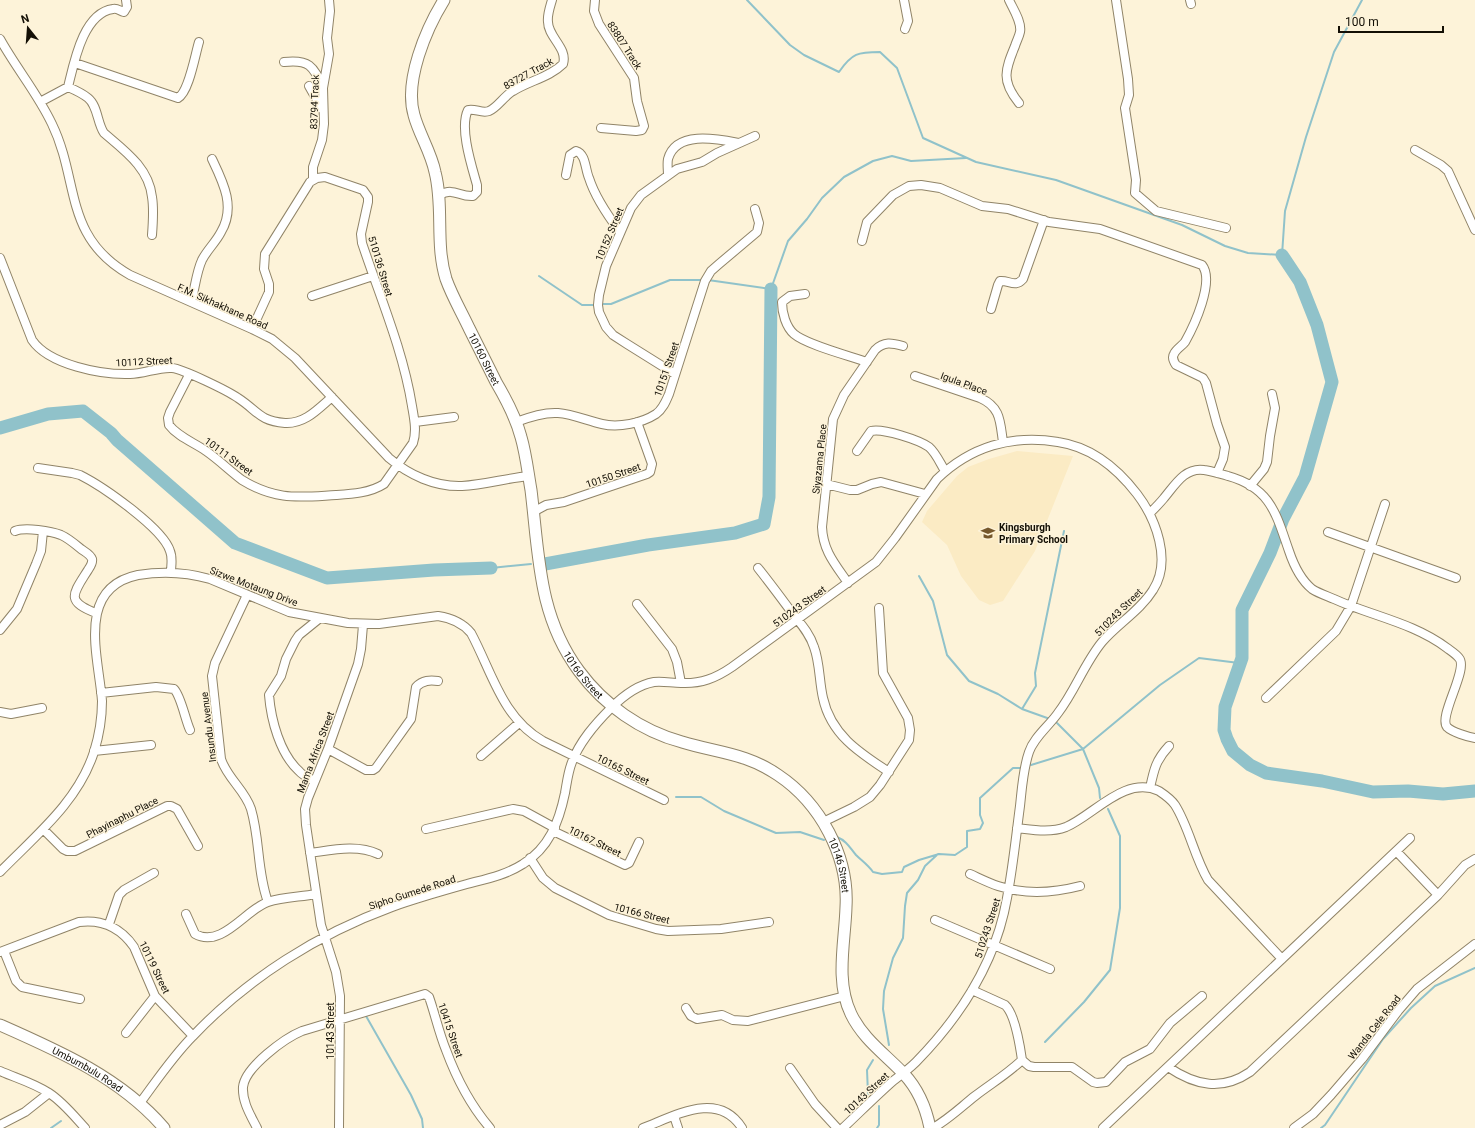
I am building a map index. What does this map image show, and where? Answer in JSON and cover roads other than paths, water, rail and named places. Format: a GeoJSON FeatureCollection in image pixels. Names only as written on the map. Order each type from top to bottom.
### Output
{"type":"FeatureCollection","features":[{"type":"Feature","properties":{"kind":"street"},"geometry":{"type":"LineString","coordinates":[[40,102],[68,87],[74,63],[83,39],[96,18],[106,11],[113,9],[124,12],[127,7],[126,0]]}},
{"type":"Feature","properties":{"kind":"street","name":"83794 Track"},"geometry":{"type":"LineString","coordinates":[[313,179],[313,168],[322,140],[324,124],[323,88],[329,54],[327,38],[330,11],[329,0]]}},
{"type":"Feature","properties":{"kind":"street","name":"10160 Street"},"geometry":{"type":"LineString","coordinates":[[444,0],[424,39],[416,67],[411,93],[414,117],[434,166],[439,195],[441,256],[446,278],[460,312],[468,325],[516,422],[524,449],[529,476],[544,594],[554,626],[560,640],[578,670],[612,706]]}},
{"type":"Feature","properties":{"kind":"street","name":"83727 Track"},"geometry":{"type":"LineString","coordinates":[[439,195],[451,191],[467,196],[473,196],[477,192],[477,185],[466,136],[468,110],[471,109],[482,112],[490,111],[513,91],[551,72],[563,64],[564,56],[548,25],[552,0]]}},
{"type":"Feature","properties":{"kind":"street","name":"83807 Track"},"geometry":{"type":"LineString","coordinates":[[595,0],[594,11],[599,24],[634,78],[637,101],[644,126],[642,130],[636,131],[601,128]]}},
{"type":"Feature","properties":{"kind":"street"},"geometry":{"type":"LineString","coordinates":[[904,0],[908,21],[905,29]]}},
{"type":"Feature","properties":{"kind":"street"},"geometry":{"type":"LineString","coordinates":[[1009,0],[1018,21],[1020,31],[1007,65],[1006,80],[1012,95],[1019,103]]}},
{"type":"Feature","properties":{"kind":"street"},"geometry":{"type":"LineString","coordinates":[[1116,0],[1128,79],[1128,95],[1125,108],[1136,180],[1135,194],[1156,211],[1226,228]]}},
{"type":"Feature","properties":{"kind":"street","name":"F.M. Sikhakhane Road"},"geometry":{"type":"LineString","coordinates":[[0,39],[40,102],[55,130],[81,222],[90,239],[99,251],[118,268],[130,275],[252,328],[272,339],[285,348],[398,466],[425,480],[450,485],[469,485],[529,476]]}},
{"type":"Feature","properties":{"kind":"street"},"geometry":{"type":"LineString","coordinates":[[74,63],[178,98],[187,84],[199,42]]}},
{"type":"Feature","properties":{"kind":"street"},"geometry":{"type":"LineString","coordinates":[[284,62],[296,60],[307,64],[316,73],[323,88]]}},
{"type":"Feature","properties":{"kind":"street"},"geometry":{"type":"LineString","coordinates":[[309,86],[324,112]]}},
{"type":"Feature","properties":{"kind":"street"},"geometry":{"type":"LineString","coordinates":[[68,87],[88,98],[104,133],[136,162],[148,181],[153,203],[152,235]]}},
{"type":"Feature","properties":{"kind":"street","name":"10152 Street"},"geometry":{"type":"LineString","coordinates":[[675,374],[613,334],[606,327],[599,312],[598,305],[603,277],[609,258],[634,202],[641,195],[677,169],[702,162],[755,136]]}},
{"type":"Feature","properties":{"kind":"street"},"geometry":{"type":"LineString","coordinates":[[668,175],[668,158],[677,146],[686,141],[711,138],[740,143]]}},
{"type":"Feature","properties":{"kind":"street"},"geometry":{"type":"LineString","coordinates":[[1415,150],[1441,165],[1448,171],[1475,230]]}},
{"type":"Feature","properties":{"kind":"street"},"geometry":{"type":"LineString","coordinates":[[566,175],[570,155],[576,151],[580,152],[583,156],[589,179],[610,218],[620,232]]}},
{"type":"Feature","properties":{"kind":"street"},"geometry":{"type":"LineString","coordinates":[[192,302],[202,261],[221,233],[228,214],[228,200],[225,187],[212,159]]}},
{"type":"Feature","properties":{"kind":"street","name":"510136 Street"},"geometry":{"type":"LineString","coordinates":[[313,179],[325,177],[363,190],[366,193],[368,202],[361,237],[403,363],[415,422],[413,443],[398,466]]}},
{"type":"Feature","properties":{"kind":"street"},"geometry":{"type":"LineString","coordinates":[[252,328],[269,292],[269,284],[264,269],[265,254],[313,179]]}},
{"type":"Feature","properties":{"kind":"street"},"geometry":{"type":"LineString","coordinates":[[862,241],[865,224],[869,219],[898,191],[915,184],[940,188],[982,206],[1008,209],[1044,220],[1100,229],[1199,264],[1205,269],[1207,280],[1205,296],[1191,331],[1183,344],[1174,354],[1173,358],[1176,365],[1203,378],[1206,382],[1214,416],[1226,447],[1217,473]]}},
{"type":"Feature","properties":{"kind":"street","name":"10151 Street"},"geometry":{"type":"LineString","coordinates":[[516,422],[541,414],[558,412],[608,425],[625,425],[657,414],[662,408],[669,394],[705,281],[711,271],[718,264],[757,232],[759,223],[755,209]]}},
{"type":"Feature","properties":{"kind":"street"},"geometry":{"type":"LineString","coordinates":[[991,309],[1000,281],[1002,280],[1018,284],[1023,279],[1044,220]]}},
{"type":"Feature","properties":{"kind":"street","name":"10112 Street"},"geometry":{"type":"LineString","coordinates":[[0,258],[32,340],[40,349],[49,355],[70,364],[106,373],[134,374],[172,368],[189,374],[238,398],[257,414],[273,422],[288,423],[304,419],[332,397]]}},
{"type":"Feature","properties":{"kind":"street"},"geometry":{"type":"LineString","coordinates":[[312,296],[373,276]]}},
{"type":"Feature","properties":{"kind":"street"},"geometry":{"type":"LineString","coordinates":[[805,294],[790,296],[782,302],[787,324],[793,332],[802,339],[867,362]]}},
{"type":"Feature","properties":{"kind":"street","name":"Siyazama Place"},"geometry":{"type":"LineString","coordinates":[[848,583],[829,556],[823,535],[826,484],[832,427],[836,411],[844,395],[875,350],[880,345],[887,343],[903,346]]}},
{"type":"Feature","properties":{"kind":"street","name":"10111 Street"},"geometry":{"type":"LineString","coordinates":[[189,374],[170,412],[168,418],[169,425],[176,432],[213,456],[235,474],[255,487],[278,496],[288,497],[364,492],[375,489],[384,484],[398,466]]}},
{"type":"Feature","properties":{"kind":"street","name":"Igula Place"},"geometry":{"type":"LineString","coordinates":[[915,376],[980,398],[990,403],[996,410],[1000,419],[1003,442]]}},
{"type":"Feature","properties":{"kind":"street"},"geometry":{"type":"LineString","coordinates":[[1250,486],[1264,469],[1267,462],[1275,408],[1272,394]]}},
{"type":"Feature","properties":{"kind":"street"},"geometry":{"type":"LineString","coordinates":[[415,422],[454,417]]}},
{"type":"Feature","properties":{"kind":"street","name":"10150 Street"},"geometry":{"type":"LineString","coordinates":[[533,512],[546,504],[564,502],[650,472],[652,464],[637,422]]}},
{"type":"Feature","properties":{"kind":"street"},"geometry":{"type":"LineString","coordinates":[[858,451],[871,431],[888,431],[927,446],[933,452],[945,471]]}},
{"type":"Feature","properties":{"kind":"street","name":"510243 Street"},"geometry":{"type":"LineString","coordinates":[[612,706],[630,692],[646,684],[663,682],[681,684],[703,682],[721,674],[876,562],[937,479],[945,471],[971,453],[1003,442],[1024,439],[1048,440],[1070,444],[1092,454],[1109,464],[1123,476],[1150,513],[1161,547],[1162,566],[1158,582],[1146,599],[1103,641],[1094,653],[1060,712],[1032,746],[1027,761],[1009,888],[1000,927],[993,946],[972,990],[949,1025],[916,1062],[903,1073]]}},
{"type":"Feature","properties":{"kind":"street"},"geometry":{"type":"LineString","coordinates":[[38,468],[80,475],[127,506],[167,544],[172,559],[171,572]]}},
{"type":"Feature","properties":{"kind":"street"},"geometry":{"type":"LineString","coordinates":[[1150,513],[1183,476],[1193,471],[1203,470],[1217,473],[1234,478],[1258,490],[1272,506],[1277,516],[1294,567],[1300,577],[1313,589],[1350,606],[1417,630],[1439,642],[1460,658],[1462,663],[1446,717],[1446,723],[1452,730],[1475,738]]}},
{"type":"Feature","properties":{"kind":"street"},"geometry":{"type":"LineString","coordinates":[[826,484],[850,490],[857,490],[881,482],[925,494]]}},
{"type":"Feature","properties":{"kind":"street"},"geometry":{"type":"LineString","coordinates":[[1266,698],[1336,631],[1350,606],[1385,504]]}},
{"type":"Feature","properties":{"kind":"street"},"geometry":{"type":"LineString","coordinates":[[15,531],[22,529],[62,535],[91,557],[92,565],[79,584],[75,599],[78,605],[96,613]]}},
{"type":"Feature","properties":{"kind":"street"},"geometry":{"type":"LineString","coordinates":[[0,630],[17,609],[41,551],[43,531]]}},
{"type":"Feature","properties":{"kind":"street"},"geometry":{"type":"LineString","coordinates":[[1328,532],[1456,578]]}},
{"type":"Feature","properties":{"kind":"street"},"geometry":{"type":"LineString","coordinates":[[758,568],[808,634],[814,647],[819,668],[822,697],[832,723],[851,746],[889,772]]}},
{"type":"Feature","properties":{"kind":"street","name":"Sizwe Motaung Drive"},"geometry":{"type":"LineString","coordinates":[[0,872],[43,829],[76,791],[85,774],[94,751],[101,723],[101,693],[95,631],[96,613],[103,599],[115,585],[124,580],[142,575],[171,572],[210,579],[289,612],[348,623],[363,625],[379,624],[438,616],[458,622],[466,626],[471,633],[503,701],[519,723],[535,737],[574,756]]}},
{"type":"Feature","properties":{"kind":"street","name":"Insundu Avenue"},"geometry":{"type":"LineString","coordinates":[[247,595],[215,663],[212,676],[221,759],[225,770],[242,791],[250,807],[264,888],[268,902]]}},
{"type":"Feature","properties":{"kind":"street"},"geometry":{"type":"LineString","coordinates":[[637,604],[672,649],[677,662],[681,684]]}},
{"type":"Feature","properties":{"kind":"street"},"geometry":{"type":"LineString","coordinates":[[823,822],[870,798],[889,772],[909,740],[910,730],[908,718],[883,673],[879,608]]}},
{"type":"Feature","properties":{"kind":"street"},"geometry":{"type":"LineString","coordinates":[[315,781],[303,775],[296,769],[280,744],[269,695],[280,676],[295,641],[299,635],[320,618]]}},
{"type":"Feature","properties":{"kind":"street","name":"Mama Africa Street"},"geometry":{"type":"LineString","coordinates":[[324,937],[316,894],[305,809],[358,664],[363,625]]}},
{"type":"Feature","properties":{"kind":"street"},"geometry":{"type":"LineString","coordinates":[[328,749],[366,770],[373,770],[376,768],[411,719],[416,687],[426,680],[438,681]]}},
{"type":"Feature","properties":{"kind":"street"},"geometry":{"type":"LineString","coordinates":[[101,693],[156,686],[174,689],[180,698],[184,717],[190,730]]}},
{"type":"Feature","properties":{"kind":"street","name":"Sipho Gumede Road"},"geometry":{"type":"LineString","coordinates":[[140,1103],[164,1070],[193,1036],[214,1015],[270,970],[324,937],[392,907],[505,873],[524,863],[530,858],[546,844],[554,829],[562,810],[574,756],[587,736],[612,706]]}},
{"type":"Feature","properties":{"kind":"street","name":"10146 Street"},"geometry":{"type":"LineString","coordinates":[[612,706],[632,720],[663,736],[682,742],[732,753],[762,765],[777,774],[801,793],[811,805],[832,838],[838,854],[845,885],[846,907],[842,972],[845,996],[851,1015],[863,1034],[911,1082],[922,1101],[932,1128]]}},
{"type":"Feature","properties":{"kind":"street"},"geometry":{"type":"LineString","coordinates":[[0,712],[11,714],[42,708]]}},
{"type":"Feature","properties":{"kind":"street"},"geometry":{"type":"LineString","coordinates":[[481,756],[519,723]]}},
{"type":"Feature","properties":{"kind":"street"},"geometry":{"type":"LineString","coordinates":[[94,751],[151,745]]}},
{"type":"Feature","properties":{"kind":"street"},"geometry":{"type":"LineString","coordinates":[[1150,788],[1156,763],[1161,754],[1169,746]]}},
{"type":"Feature","properties":{"kind":"street","name":"10165 Street"},"geometry":{"type":"LineString","coordinates":[[574,756],[664,800]]}},
{"type":"Feature","properties":{"kind":"street"},"geometry":{"type":"LineString","coordinates":[[1017,828],[1050,831],[1073,824],[1124,791],[1150,788],[1164,794],[1174,804],[1187,831],[1200,867],[1208,880],[1282,959]]}},
{"type":"Feature","properties":{"kind":"street","name":"Phayinaphu Place"},"geometry":{"type":"LineString","coordinates":[[43,829],[63,849],[67,851],[75,851],[167,806],[171,806],[177,809],[198,846]]}},
{"type":"Feature","properties":{"kind":"street"},"geometry":{"type":"LineString","coordinates":[[426,829],[513,809],[524,811],[554,829]]}},
{"type":"Feature","properties":{"kind":"street","name":"10167 Street"},"geometry":{"type":"LineString","coordinates":[[554,829],[625,865],[629,863],[639,842]]}},
{"type":"Feature","properties":{"kind":"street"},"geometry":{"type":"LineString","coordinates":[[1103,1128],[1397,852],[1410,838]]}},
{"type":"Feature","properties":{"kind":"street"},"geometry":{"type":"LineString","coordinates":[[310,853],[356,848],[378,854]]}},
{"type":"Feature","properties":{"kind":"street"},"geometry":{"type":"LineString","coordinates":[[1397,852],[1438,895]]}},
{"type":"Feature","properties":{"kind":"street","name":"10166 Street"},"geometry":{"type":"LineString","coordinates":[[530,858],[543,878],[555,888],[609,915],[656,928],[668,931],[721,929],[769,922]]}},
{"type":"Feature","properties":{"kind":"street"},"geometry":{"type":"LineString","coordinates":[[1168,1067],[1186,1078],[1205,1084],[1216,1085],[1227,1083],[1243,1077],[1278,1048],[1438,895],[1465,865],[1475,859]]}},
{"type":"Feature","properties":{"kind":"street"},"geometry":{"type":"LineString","coordinates":[[109,924],[119,895],[124,890],[154,873]]}},
{"type":"Feature","properties":{"kind":"street"},"geometry":{"type":"LineString","coordinates":[[970,874],[999,886],[1045,893],[1080,886]]}},
{"type":"Feature","properties":{"kind":"street"},"geometry":{"type":"LineString","coordinates":[[186,914],[196,934],[199,936],[208,937],[227,931],[257,908],[268,902],[316,894]]}},
{"type":"Feature","properties":{"kind":"street"},"geometry":{"type":"LineString","coordinates":[[935,920],[1050,969]]}},
{"type":"Feature","properties":{"kind":"street","name":"10119 Street"},"geometry":{"type":"LineString","coordinates":[[2,952],[79,922],[88,921],[109,924],[125,935],[130,941],[155,996],[193,1036]]}},
{"type":"Feature","properties":{"kind":"street","name":"10143 Street"},"geometry":{"type":"LineString","coordinates":[[324,937],[332,958],[340,996],[339,1128]]}},
{"type":"Feature","properties":{"kind":"street","name":"Wanda Cele Road"},"geometry":{"type":"LineString","coordinates":[[1294,1128],[1313,1114],[1331,1095],[1417,989],[1475,944]]}},
{"type":"Feature","properties":{"kind":"street"},"geometry":{"type":"LineString","coordinates":[[2,952],[16,981],[22,986],[80,998]]}},
{"type":"Feature","properties":{"kind":"street"},"geometry":{"type":"LineString","coordinates":[[972,990],[1005,1005],[1015,1028],[1022,1060],[1029,1066],[1034,1068],[1072,1067],[1092,1082],[1097,1083],[1106,1082],[1125,1062],[1150,1049],[1170,1023],[1202,996]]}},
{"type":"Feature","properties":{"kind":"street","name":"10415 Street"},"geometry":{"type":"LineString","coordinates":[[340,1020],[421,995],[427,995],[452,1064],[479,1115],[490,1128]]}},
{"type":"Feature","properties":{"kind":"street"},"geometry":{"type":"LineString","coordinates":[[126,1033],[155,996]]}},
{"type":"Feature","properties":{"kind":"street"},"geometry":{"type":"LineString","coordinates":[[686,1008],[691,1016],[697,1019],[722,1016],[733,1020],[748,1021],[845,996]]}},
{"type":"Feature","properties":{"kind":"street"},"geometry":{"type":"LineString","coordinates":[[258,1128],[246,1103],[243,1087],[250,1072],[259,1062],[287,1038],[302,1031],[340,1020]]}},
{"type":"Feature","properties":{"kind":"street","name":"Umbumbulu Road"},"geometry":{"type":"LineString","coordinates":[[0,1025],[87,1066],[111,1081],[140,1103],[164,1128]]}},
{"type":"Feature","properties":{"kind":"street"},"geometry":{"type":"LineString","coordinates":[[932,1128],[943,1122],[974,1097],[1007,1074],[1022,1060]]}},
{"type":"Feature","properties":{"kind":"street"},"geometry":{"type":"LineString","coordinates":[[790,1068],[815,1104],[837,1128]]}},
{"type":"Feature","properties":{"kind":"street"},"geometry":{"type":"LineString","coordinates":[[0,1071],[49,1093],[85,1128]]}},
{"type":"Feature","properties":{"kind":"street","name":"10143 Street"},"geometry":{"type":"LineString","coordinates":[[843,1128],[903,1073]]}},
{"type":"Feature","properties":{"kind":"street"},"geometry":{"type":"LineString","coordinates":[[0,1125],[24,1112],[49,1093]]}},
{"type":"Feature","properties":{"kind":"street"},"geometry":{"type":"LineString","coordinates":[[643,1128],[674,1116],[702,1108],[714,1108],[727,1113],[739,1123],[742,1128]]}},
{"type":"Feature","properties":{"kind":"street"},"geometry":{"type":"LineString","coordinates":[[674,1116],[678,1128]]}},
{"type":"Feature","properties":{"kind":"waterway"},"geometry":{"type":"LineString","coordinates":[[747,0],[790,45],[804,55],[839,72],[848,61],[856,55],[866,52],[880,52],[897,68],[923,138],[976,162],[1056,180],[1182,225],[1225,246],[1248,253],[1282,255],[1285,211],[1306,137],[1334,52],[1362,0]]}},
{"type":"Feature","properties":{"kind":"waterway"},"geometry":{"type":"LineString","coordinates":[[708,280],[771,289],[788,241],[807,219],[822,198],[844,177],[873,161],[892,156],[911,161],[966,158]]}},
{"type":"Feature","properties":{"kind":"waterway"},"geometry":{"type":"LineString","coordinates":[[1282,255],[1300,282],[1317,325],[1332,382],[1305,477],[1283,519],[1270,553],[1242,610],[1242,658],[1225,707],[1224,730],[1227,739],[1233,751],[1250,765],[1266,773],[1322,781],[1373,792],[1408,791],[1443,794],[1475,791]]}},
{"type":"Feature","properties":{"kind":"waterway"},"geometry":{"type":"LineString","coordinates":[[539,276],[582,305],[597,305]]}},
{"type":"Feature","properties":{"kind":"waterway"},"geometry":{"type":"LineString","coordinates":[[601,304],[611,304],[670,280],[704,280]]}},
{"type":"Feature","properties":{"kind":"waterway"},"geometry":{"type":"LineString","coordinates":[[545,564],[648,545],[735,533],[764,524],[769,497],[771,289]]}},
{"type":"Feature","properties":{"kind":"waterway"},"geometry":{"type":"LineString","coordinates":[[0,428],[48,414],[83,411],[111,433],[117,440],[235,543],[327,578],[434,570],[491,568]]}},
{"type":"Feature","properties":{"kind":"waterway"},"geometry":{"type":"LineString","coordinates":[[1022,709],[1036,686],[1035,673],[1064,531]]}},
{"type":"Feature","properties":{"kind":"waterway"},"geometry":{"type":"LineString","coordinates":[[491,568],[531,564]]}},
{"type":"Feature","properties":{"kind":"waterway"},"geometry":{"type":"LineString","coordinates":[[919,576],[933,601],[947,655],[969,681],[998,694],[1022,709],[1050,719]]}},
{"type":"Feature","properties":{"kind":"waterway"},"geometry":{"type":"LineString","coordinates":[[1031,765],[1083,749],[1160,685],[1199,658],[1239,663]]}},
{"type":"Feature","properties":{"kind":"waterway"},"geometry":{"type":"LineString","coordinates":[[1057,723],[1083,749],[1099,788],[1100,798]]}},
{"type":"Feature","properties":{"kind":"waterway"},"geometry":{"type":"LineString","coordinates":[[837,837],[846,843],[873,872],[882,874],[902,872],[904,867],[919,860],[939,854],[955,855],[967,847],[967,831],[980,829],[983,823],[980,815],[980,798],[1013,768],[1020,768]]}},
{"type":"Feature","properties":{"kind":"waterway"},"geometry":{"type":"LineString","coordinates":[[676,797],[701,797],[724,811],[776,833],[800,832],[824,840]]}},
{"type":"Feature","properties":{"kind":"waterway"},"geometry":{"type":"LineString","coordinates":[[1045,1042],[1084,1002],[1110,970],[1120,908],[1120,836],[1108,809]]}},
{"type":"Feature","properties":{"kind":"waterway"},"geometry":{"type":"LineString","coordinates":[[889,1045],[883,1009],[884,991],[893,958],[903,938],[907,893],[918,880],[925,866],[938,854]]}},
{"type":"Feature","properties":{"kind":"waterway"},"geometry":{"type":"LineString","coordinates":[[1321,1128],[1325,1125],[1383,1039],[1411,1008],[1435,986],[1475,968]]}},
{"type":"Feature","properties":{"kind":"waterway"},"geometry":{"type":"LineString","coordinates":[[366,1016],[411,1095],[422,1119],[423,1128]]}},
{"type":"Feature","properties":{"kind":"waterway"},"geometry":{"type":"LineString","coordinates":[[868,1094],[867,1070],[873,1060]]}},
{"type":"Feature","properties":{"kind":"waterway"},"geometry":{"type":"LineString","coordinates":[[877,1128],[879,1125],[879,1106]]}},
{"type":"Feature","properties":{"kind":"waterway"},"geometry":{"type":"LineString","coordinates":[[51,1128],[61,1121]]}},
{"type":"Feature","properties":{"kind":"place","name":"Kingsburgh Primary School"},"geometry":{"type":"Point","coordinates":[988,533]}}]}
